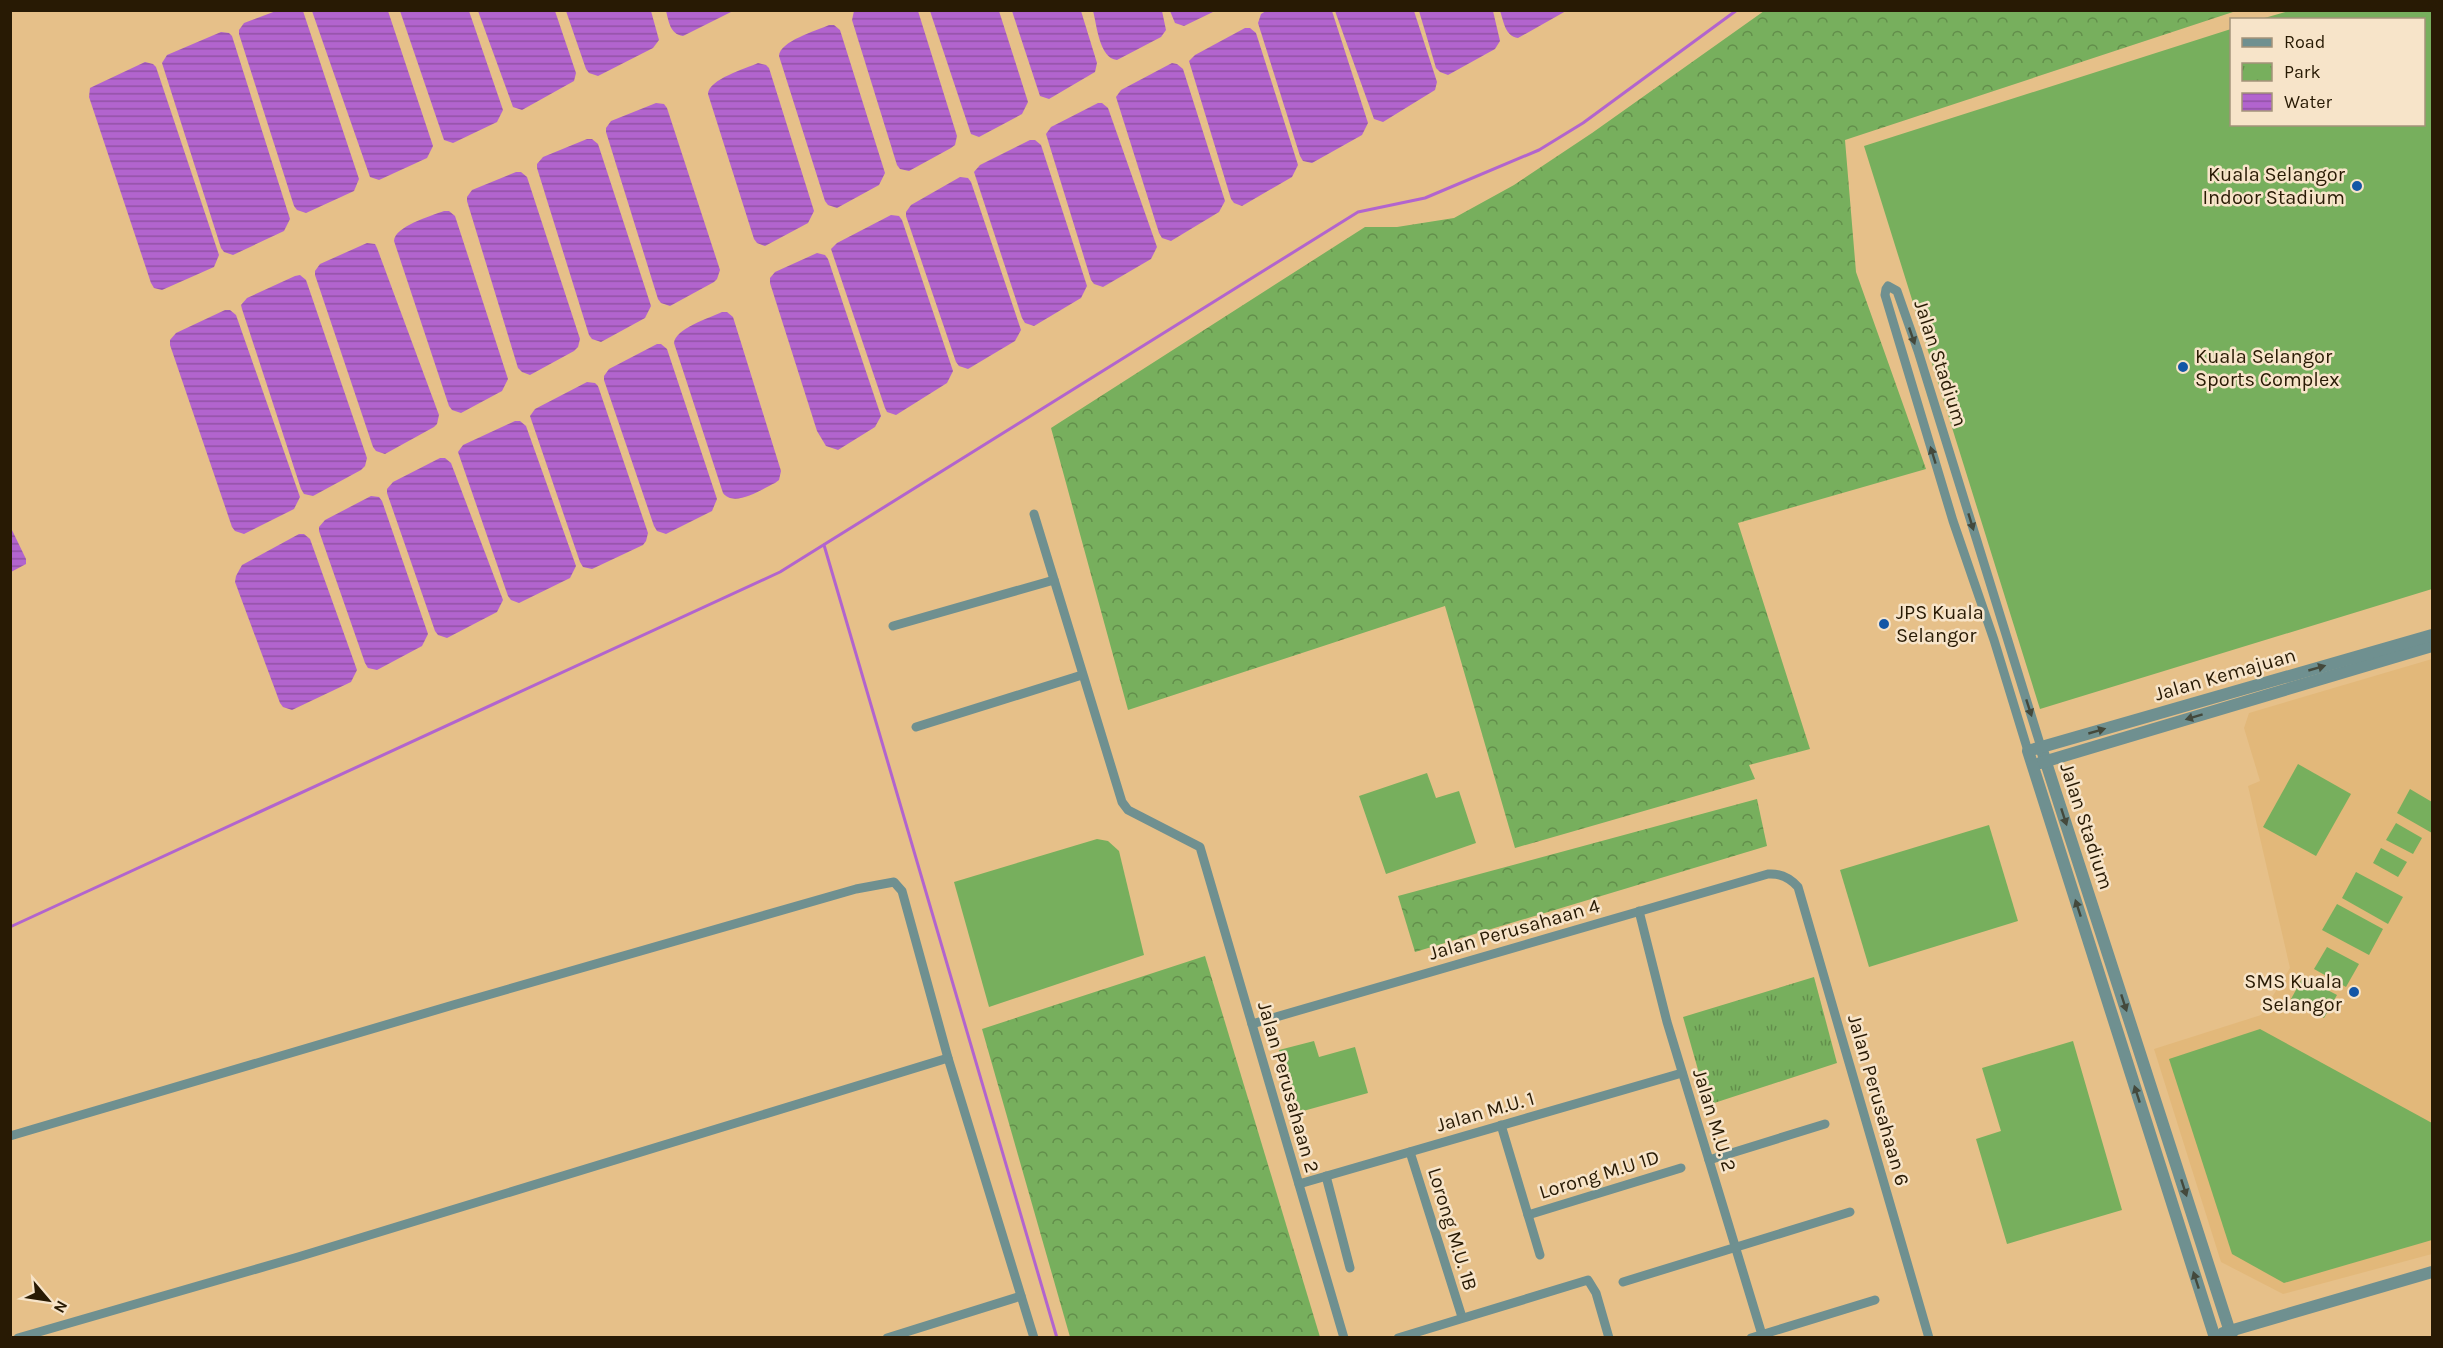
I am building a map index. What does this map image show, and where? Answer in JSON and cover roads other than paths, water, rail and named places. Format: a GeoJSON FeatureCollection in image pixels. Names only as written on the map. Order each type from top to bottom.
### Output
{"type":"FeatureCollection","features":[{"type":"Feature","properties":{"kind":"street","name":"Jalan Stadium"},"geometry":{"type":"LineString","coordinates":[[2214,1336],[1994,640],[1953,521],[1886,295],[1888,286],[1897,291],[1918,351],[2041,747],[2231,1334]]}},
{"type":"Feature","properties":{"kind":"street"},"geometry":{"type":"LineString","coordinates":[[916,727],[1082,675],[1034,514]]}},
{"type":"Feature","properties":{"kind":"street"},"geometry":{"type":"LineString","coordinates":[[893,626],[1054,580]]}},
{"type":"Feature","properties":{"kind":"street","name":"Jalan Kemajuan"},"geometry":{"type":"LineString","coordinates":[[2028,751],[2433,635]]}},
{"type":"Feature","properties":{"kind":"street","name":"Jalan Kemajuan"},"geometry":{"type":"LineString","coordinates":[[2033,766],[2433,646]]}},
{"type":"Feature","properties":{"kind":"street","name":"Jalan Perusahaan 2"},"geometry":{"type":"LineString","coordinates":[[1082,675],[1122,802],[1128,810],[1200,847],[1344,1338]]}},
{"type":"Feature","properties":{"kind":"street","name":"Jalan Perusahaan 4"},"geometry":{"type":"LineString","coordinates":[[1252,1024],[1768,874],[1777,873],[1786,877]]}},
{"type":"Feature","properties":{"kind":"street","name":"Jalan Perusahaan 6"},"geometry":{"type":"LineString","coordinates":[[1786,877],[1798,887],[1929,1338]]}},
{"type":"Feature","properties":{"kind":"street"},"geometry":{"type":"LineString","coordinates":[[10,1137],[453,1005],[856,889],[889,882],[897,884],[902,891],[948,1058],[1034,1338]]}},
{"type":"Feature","properties":{"kind":"street","name":"Jalan M.U. 2"},"geometry":{"type":"LineString","coordinates":[[1639,911],[1666,1022],[1762,1336]]}},
{"type":"Feature","properties":{"kind":"street"},"geometry":{"type":"LineString","coordinates":[[18,1338],[298,1257],[948,1058]]}},
{"type":"Feature","properties":{"kind":"street","name":"Jalan M.U. 1"},"geometry":{"type":"LineString","coordinates":[[1299,1184],[1682,1073]]}},
{"type":"Feature","properties":{"kind":"street"},"geometry":{"type":"LineString","coordinates":[[1709,1160],[1825,1124]]}},
{"type":"Feature","properties":{"kind":"street"},"geometry":{"type":"LineString","coordinates":[[1501,1125],[1540,1255]]}},
{"type":"Feature","properties":{"kind":"street","name":"Lorong M.U. 1B"},"geometry":{"type":"LineString","coordinates":[[1410,1152],[1462,1317]]}},
{"type":"Feature","properties":{"kind":"street","name":"Lorong M.U 1D"},"geometry":{"type":"LineString","coordinates":[[1528,1215],[1681,1168]]}},
{"type":"Feature","properties":{"kind":"street"},"geometry":{"type":"LineString","coordinates":[[1326,1176],[1350,1268]]}},
{"type":"Feature","properties":{"kind":"street"},"geometry":{"type":"LineString","coordinates":[[1623,1282],[1850,1212]]}},
{"type":"Feature","properties":{"kind":"street"},"geometry":{"type":"LineString","coordinates":[[2214,1336],[2231,1334],[2433,1272]]}},
{"type":"Feature","properties":{"kind":"street"},"geometry":{"type":"LineString","coordinates":[[1398,1338],[1588,1280],[1592,1283],[1609,1338]]}},
{"type":"Feature","properties":{"kind":"street"},"geometry":{"type":"LineString","coordinates":[[887,1338],[1021,1296]]}},
{"type":"Feature","properties":{"kind":"street"},"geometry":{"type":"LineString","coordinates":[[1751,1338],[1875,1300]]}},
{"type":"Feature","properties":{"kind":"water"},"geometry":{"type":"Polygon","coordinates":[[[666,10],[733,11],[683,36],[673,30],[666,10]]]}},
{"type":"Feature","properties":{"kind":"water"},"geometry":{"type":"Polygon","coordinates":[[[1170,10],[1215,11],[1184,26],[1175,23],[1170,10]]]}},
{"type":"Feature","properties":{"kind":"water"},"geometry":{"type":"Polygon","coordinates":[[[1500,10],[1566,11],[1518,38],[1508,31],[1500,10]]]}},
{"type":"Feature","properties":{"kind":"water"},"geometry":{"type":"Polygon","coordinates":[[[276,11],[303,11],[359,179],[354,191],[306,213],[297,210],[294,206],[239,34],[244,23],[276,11]]]}},
{"type":"Feature","properties":{"kind":"water"},"geometry":{"type":"Polygon","coordinates":[[[312,11],[388,11],[433,146],[427,158],[379,180],[370,177],[312,11]]]}},
{"type":"Feature","properties":{"kind":"water"},"geometry":{"type":"Polygon","coordinates":[[[400,11],[469,11],[503,110],[497,122],[453,143],[444,140],[400,11]]]}},
{"type":"Feature","properties":{"kind":"water"},"geometry":{"type":"Polygon","coordinates":[[[478,11],[555,11],[576,73],[574,81],[522,110],[513,107],[478,11]]]}},
{"type":"Feature","properties":{"kind":"water"},"geometry":{"type":"Polygon","coordinates":[[[566,11],[651,11],[659,40],[653,48],[598,76],[589,73],[586,69],[566,11]]]}},
{"type":"Feature","properties":{"kind":"water"},"geometry":{"type":"Polygon","coordinates":[[[854,11],[918,11],[957,136],[955,145],[951,148],[909,171],[900,169],[897,165],[852,20],[854,11]]]}},
{"type":"Feature","properties":{"kind":"water"},"geometry":{"type":"Polygon","coordinates":[[[930,11],[999,11],[1028,102],[1022,114],[979,137],[971,134],[930,11]]]}},
{"type":"Feature","properties":{"kind":"water"},"geometry":{"type":"Polygon","coordinates":[[[1012,11],[1081,11],[1097,63],[1095,72],[1049,99],[1040,96],[1012,11]]]}},
{"type":"Feature","properties":{"kind":"water"},"geometry":{"type":"Polygon","coordinates":[[[1093,11],[1162,11],[1166,30],[1161,37],[1117,60],[1111,58],[1103,47],[1093,11]]]}},
{"type":"Feature","properties":{"kind":"water"},"geometry":{"type":"Polygon","coordinates":[[[1266,11],[1332,11],[1368,123],[1362,135],[1312,163],[1303,161],[1300,156],[1258,23],[1261,14],[1266,11]]]}},
{"type":"Feature","properties":{"kind":"water"},"geometry":{"type":"Polygon","coordinates":[[[1335,11],[1414,11],[1437,82],[1435,90],[1383,122],[1374,119],[1335,11]]]}},
{"type":"Feature","properties":{"kind":"water"},"geometry":{"type":"Polygon","coordinates":[[[1419,11],[1493,11],[1500,41],[1495,49],[1448,75],[1436,68],[1419,11]]]}},
{"type":"Feature","properties":{"kind":"water"},"geometry":{"type":"Polygon","coordinates":[[[834,25],[840,30],[885,173],[879,185],[837,208],[828,205],[825,201],[779,56],[785,46],[792,41],[834,25]]]}},
{"type":"Feature","properties":{"kind":"water"},"geometry":{"type":"Polygon","coordinates":[[[1245,28],[1250,28],[1256,33],[1298,165],[1292,177],[1242,206],[1231,199],[1189,61],[1195,55],[1245,28]]]}},
{"type":"Feature","properties":{"kind":"water"},"geometry":{"type":"Polygon","coordinates":[[[221,32],[232,36],[290,219],[284,231],[233,255],[224,252],[221,248],[162,63],[167,55],[221,32]]]}},
{"type":"Feature","properties":{"kind":"water"},"geometry":{"type":"Polygon","coordinates":[[[145,62],[156,67],[219,255],[214,267],[162,290],[154,288],[151,283],[89,97],[90,88],[145,62]]]}},
{"type":"Feature","properties":{"kind":"water"},"geometry":{"type":"Polygon","coordinates":[[[758,63],[769,68],[814,211],[808,223],[765,246],[754,239],[708,94],[714,84],[721,79],[758,63]]]}},
{"type":"Feature","properties":{"kind":"water"},"geometry":{"type":"Polygon","coordinates":[[[1172,63],[1183,69],[1225,201],[1219,212],[1171,241],[1162,238],[1159,233],[1116,97],[1121,90],[1172,63]]]}},
{"type":"Feature","properties":{"kind":"water"},"geometry":{"type":"Polygon","coordinates":[[[656,103],[664,104],[667,108],[720,270],[714,282],[670,306],[661,303],[658,299],[606,132],[611,121],[656,103]]]}},
{"type":"Feature","properties":{"kind":"water"},"geometry":{"type":"Polygon","coordinates":[[[1098,103],[1108,108],[1157,247],[1151,259],[1103,287],[1094,284],[1091,280],[1046,134],[1051,127],[1098,103]]]}},
{"type":"Feature","properties":{"kind":"water"},"geometry":{"type":"Polygon","coordinates":[[[592,139],[598,144],[651,306],[645,318],[601,342],[592,339],[589,335],[537,168],[537,164],[543,157],[592,139]]]}},
{"type":"Feature","properties":{"kind":"water"},"geometry":{"type":"Polygon","coordinates":[[[1030,140],[1035,140],[1041,145],[1087,286],[1081,298],[1034,326],[1025,323],[1022,318],[974,172],[980,165],[1030,140]]]}},
{"type":"Feature","properties":{"kind":"water"},"geometry":{"type":"Polygon","coordinates":[[[521,172],[527,177],[580,339],[574,351],[530,375],[518,368],[467,201],[472,190],[521,172]]]}},
{"type":"Feature","properties":{"kind":"water"},"geometry":{"type":"Polygon","coordinates":[[[960,177],[968,178],[971,182],[1021,330],[1015,341],[968,369],[959,366],[956,362],[906,216],[911,205],[960,177]]]}},
{"type":"Feature","properties":{"kind":"water"},"geometry":{"type":"Polygon","coordinates":[[[449,211],[455,216],[508,379],[502,391],[461,413],[452,410],[449,406],[394,241],[400,231],[407,226],[449,211]]]}},
{"type":"Feature","properties":{"kind":"water"},"geometry":{"type":"Polygon","coordinates":[[[891,215],[899,216],[902,220],[953,371],[947,383],[896,415],[887,412],[885,408],[831,249],[837,243],[891,215]]]}},
{"type":"Feature","properties":{"kind":"water"},"geometry":{"type":"Polygon","coordinates":[[[367,243],[375,244],[377,248],[439,415],[434,427],[385,454],[376,451],[373,447],[315,275],[320,264],[367,243]]]}},
{"type":"Feature","properties":{"kind":"water"},"geometry":{"type":"Polygon","coordinates":[[[817,253],[825,255],[828,259],[881,416],[875,427],[838,450],[826,446],[817,431],[770,283],[770,278],[775,272],[817,253]]]}},
{"type":"Feature","properties":{"kind":"water"},"geometry":{"type":"Polygon","coordinates":[[[300,275],[306,280],[367,458],[361,470],[313,496],[304,494],[301,489],[241,305],[247,298],[300,275]]]}},
{"type":"Feature","properties":{"kind":"water"},"geometry":{"type":"Polygon","coordinates":[[[225,310],[230,310],[236,315],[300,497],[294,509],[244,534],[235,531],[232,527],[170,345],[170,340],[176,333],[225,310]]]}},
{"type":"Feature","properties":{"kind":"water"},"geometry":{"type":"Polygon","coordinates":[[[722,312],[727,312],[733,317],[781,471],[779,480],[775,483],[748,496],[734,499],[723,493],[674,343],[680,333],[686,329],[722,312]]]}},
{"type":"Feature","properties":{"kind":"water"},"geometry":{"type":"Polygon","coordinates":[[[657,344],[667,349],[717,499],[712,511],[666,534],[657,531],[654,526],[604,380],[609,369],[657,344]]]}},
{"type":"Feature","properties":{"kind":"water"},"geometry":{"type":"Polygon","coordinates":[[[587,382],[598,386],[648,533],[643,545],[592,569],[583,567],[580,562],[530,416],[535,409],[587,382]]]}},
{"type":"Feature","properties":{"kind":"water"},"geometry":{"type":"Polygon","coordinates":[[[515,421],[520,421],[526,426],[576,566],[570,578],[519,603],[508,596],[458,452],[463,445],[515,421]]]}},
{"type":"Feature","properties":{"kind":"water"},"geometry":{"type":"Polygon","coordinates":[[[440,458],[445,458],[451,463],[503,600],[497,612],[447,638],[438,635],[435,631],[387,493],[387,489],[393,482],[440,458]]]}},
{"type":"Feature","properties":{"kind":"water"},"geometry":{"type":"Polygon","coordinates":[[[371,496],[379,497],[382,501],[428,634],[422,646],[377,670],[368,668],[365,663],[319,531],[319,527],[325,520],[371,496]]]}},
{"type":"Feature","properties":{"kind":"water"},"geometry":{"type":"Polygon","coordinates":[[[11,528],[26,559],[26,564],[11,572],[11,528]]]}},
{"type":"Feature","properties":{"kind":"water"},"geometry":{"type":"Polygon","coordinates":[[[299,534],[304,534],[310,539],[357,670],[351,682],[292,710],[283,707],[280,703],[235,582],[242,565],[299,534]]]}},
{"type":"Feature","properties":{"kind":"waterway"},"geometry":{"type":"LineString","coordinates":[[10,927],[780,572],[1358,212],[1425,198],[1539,150],[1583,123],[1737,10]]}},
{"type":"Feature","properties":{"kind":"waterway"},"geometry":{"type":"LineString","coordinates":[[824,545],[1057,1338]]}},
{"type":"Feature","properties":{"kind":"place","name":"Kuala Selangor Indoor Stadium"},"geometry":{"type":"Point","coordinates":[2357,186]}},
{"type":"Feature","properties":{"kind":"place","name":"Kuala Selangor Sports Complex"},"geometry":{"type":"Point","coordinates":[2183,367]}},
{"type":"Feature","properties":{"kind":"place","name":"JPS Kuala Selangor"},"geometry":{"type":"Point","coordinates":[1884,624]}},
{"type":"Feature","properties":{"kind":"place","name":"SMS Kuala Selangor"},"geometry":{"type":"Point","coordinates":[2354,992]}}]}
